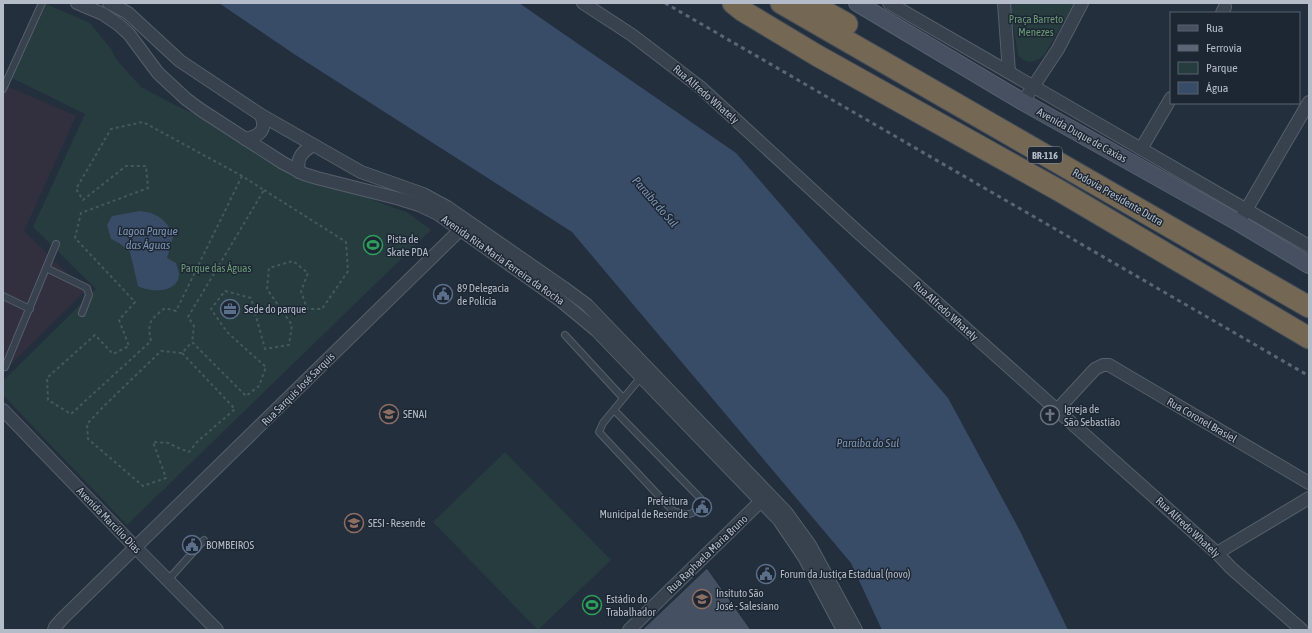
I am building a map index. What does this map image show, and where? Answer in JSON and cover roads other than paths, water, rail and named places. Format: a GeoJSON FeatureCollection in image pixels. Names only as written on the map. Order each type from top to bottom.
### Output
{"type":"FeatureCollection","features":[{"type":"Feature","properties":{"kind":"highway"},"geometry":{"type":"LineString","coordinates":[[733,3],[743,11],[818,56],[1060,191],[1309,338]]}},
{"type":"Feature","properties":{"kind":"highway","name":"Rodovia Presidente Dutra"},"geometry":{"type":"LineString","coordinates":[[780,3],[1122,198],[1309,307]]}},
{"type":"Feature","properties":{"kind":"highway","name":"Rodovia Presidente Dutra"},"geometry":{"type":"LineString","coordinates":[[810,3],[1309,293]]}},
{"type":"Feature","properties":{"kind":"highway"},"geometry":{"type":"LineString","coordinates":[[1060,191],[1122,198]]}},
{"type":"Feature","properties":{"kind":"street","name":"Avenida Rita Maria Ferreira da Rocha"},"geometry":{"type":"LineString","coordinates":[[77,3],[103,14],[119,25],[172,87],[201,110],[283,163],[299,172],[317,178],[340,185],[387,195],[419,205],[438,214],[561,301],[596,330],[765,499],[786,512],[810,545],[856,630]]}},
{"type":"Feature","properties":{"kind":"street","name":"Avenida Rita Maria Ferreira da Rocha"},"geometry":{"type":"LineString","coordinates":[[109,3],[128,12],[180,61],[260,115],[361,172],[423,194],[447,207],[587,305],[765,499],[804,557],[843,630]]}},
{"type":"Feature","properties":{"kind":"street","name":"Rua Alfredo Whately"},"geometry":{"type":"LineString","coordinates":[[583,3],[632,35],[700,87],[860,234],[1122,467],[1217,553],[1231,568],[1302,630]]}},
{"type":"Feature","properties":{"kind":"street","name":"Avenida Duque de Caxias"},"geometry":{"type":"LineString","coordinates":[[857,3],[1023,102],[1242,217],[1309,246]]}},
{"type":"Feature","properties":{"kind":"street","name":"Avenida Duque de Caxias"},"geometry":{"type":"LineString","coordinates":[[889,3],[1033,85],[1141,149],[1242,217],[1309,265]]}},
{"type":"Feature","properties":{"kind":"street"},"geometry":{"type":"LineString","coordinates":[[1004,3],[1009,72]]}},
{"type":"Feature","properties":{"kind":"street"},"geometry":{"type":"LineString","coordinates":[[1023,102],[1058,49],[1082,3]]}},
{"type":"Feature","properties":{"kind":"street"},"geometry":{"type":"LineString","coordinates":[[986,80],[994,63]]}},
{"type":"Feature","properties":{"kind":"street"},"geometry":{"type":"LineString","coordinates":[[1141,149],[1170,100]]}},
{"type":"Feature","properties":{"kind":"street"},"geometry":{"type":"LineString","coordinates":[[1242,217],[1309,102]]}},
{"type":"Feature","properties":{"kind":"street"},"geometry":{"type":"LineString","coordinates":[[245,139],[253,138],[262,131],[264,126],[260,115]]}},
{"type":"Feature","properties":{"kind":"street"},"geometry":{"type":"LineString","coordinates":[[299,172],[298,160],[304,152],[313,145]]}},
{"type":"Feature","properties":{"kind":"street","name":"Rua Sarquis José Sarquis"},"geometry":{"type":"LineString","coordinates":[[56,629],[136,548],[460,230]]}},
{"type":"Feature","properties":{"kind":"street"},"geometry":{"type":"LineString","coordinates":[[1200,274],[1220,290],[1216,297]]}},
{"type":"Feature","properties":{"kind":"street","name":"Rua Coronel Brasiel"},"geometry":{"type":"LineString","coordinates":[[1057,410],[1095,369],[1103,365],[1109,365],[1309,483]]}},
{"type":"Feature","properties":{"kind":"street","name":"Avenida Marcílio Dias"},"geometry":{"type":"LineString","coordinates":[[3,410],[217,630]]}},
{"type":"Feature","properties":{"kind":"street"},"geometry":{"type":"LineString","coordinates":[[1217,553],[1309,498]]}},
{"type":"Feature","properties":{"kind":"street","name":"Rua Raphaela Maria Bruno"},"geometry":{"type":"LineString","coordinates":[[629,630],[765,499]]}},
{"type":"Feature","properties":{"kind":"lane"},"geometry":{"type":"LineString","coordinates":[[3,90],[42,3]]}},
{"type":"Feature","properties":{"kind":"lane"},"geometry":{"type":"LineString","coordinates":[[5,367],[56,244]]}},
{"type":"Feature","properties":{"kind":"lane"},"geometry":{"type":"LineString","coordinates":[[46,268],[87,288],[89,295],[82,313]]}},
{"type":"Feature","properties":{"kind":"lane"},"geometry":{"type":"LineString","coordinates":[[3,296],[30,309]]}},
{"type":"Feature","properties":{"kind":"lane"},"geometry":{"type":"LineString","coordinates":[[565,335],[622,398]]}},
{"type":"Feature","properties":{"kind":"lane"},"geometry":{"type":"LineString","coordinates":[[614,410],[701,499],[701,505],[694,512],[685,515],[673,511],[599,432],[603,423],[641,376]]}},
{"type":"Feature","properties":{"kind":"lane"},"geometry":{"type":"LineString","coordinates":[[168,580],[204,540]]}},
{"type":"Feature","properties":{"kind":"water","name":"Paraiba do Sul"},"geometry":{"type":"Polygon","coordinates":[[[219,3],[519,3],[736,153],[948,398],[1020,531],[1068,630],[882,630],[851,563],[572,232],[294,54],[219,3]]]}},
{"type":"Feature","properties":{"kind":"water","name":"Lagoa Parque das Águas"},"geometry":{"type":"Polygon","coordinates":[[[140,211],[156,215],[167,224],[174,234],[167,258],[176,263],[179,273],[178,280],[170,288],[163,290],[150,290],[138,286],[130,252],[119,243],[111,239],[107,225],[112,216],[140,211]]]}},
{"type":"Feature","properties":{"kind":"railway"},"geometry":{"type":"LineString","coordinates":[[665,3],[1309,376]]}},
{"type":"Feature","properties":{"kind":"place","name":"Pista de Skate PDA"},"geometry":{"type":"Point","coordinates":[373,245]}},
{"type":"Feature","properties":{"kind":"place","name":"89 Delegacia de Polícia"},"geometry":{"type":"Point","coordinates":[443,294]}},
{"type":"Feature","properties":{"kind":"place","name":"Sede do parque"},"geometry":{"type":"Point","coordinates":[230,309]}},
{"type":"Feature","properties":{"kind":"place","name":"SENAI"},"geometry":{"type":"Point","coordinates":[389,414]}},
{"type":"Feature","properties":{"kind":"place","name":"Igreja de São Sebastião"},"geometry":{"type":"Point","coordinates":[1050,415]}},
{"type":"Feature","properties":{"kind":"place","name":"Prefeitura Municipal de Resende"},"geometry":{"type":"Point","coordinates":[702,507]}},
{"type":"Feature","properties":{"kind":"place","name":"SESI - Resende"},"geometry":{"type":"Point","coordinates":[354,523]}},
{"type":"Feature","properties":{"kind":"place","name":"BOMBEIROS"},"geometry":{"type":"Point","coordinates":[192,545]}},
{"type":"Feature","properties":{"kind":"place","name":"Forum da Justiça Estadual (novo)"},"geometry":{"type":"Point","coordinates":[766,574]}},
{"type":"Feature","properties":{"kind":"place","name":"Insituto São José - Salesiano"},"geometry":{"type":"Point","coordinates":[702,599]}},
{"type":"Feature","properties":{"kind":"place","name":"Estádio do Trabalhador"},"geometry":{"type":"Point","coordinates":[592,605]}},
{"type":"Feature","properties":{"kind":"park label","name":"Praça Barreto Menezes"},"geometry":{"type":"Point","coordinates":[1036,25]}},
{"type":"Feature","properties":{"kind":"park label","name":"Parque das Águas"},"geometry":{"type":"Point","coordinates":[216,268]}}]}
